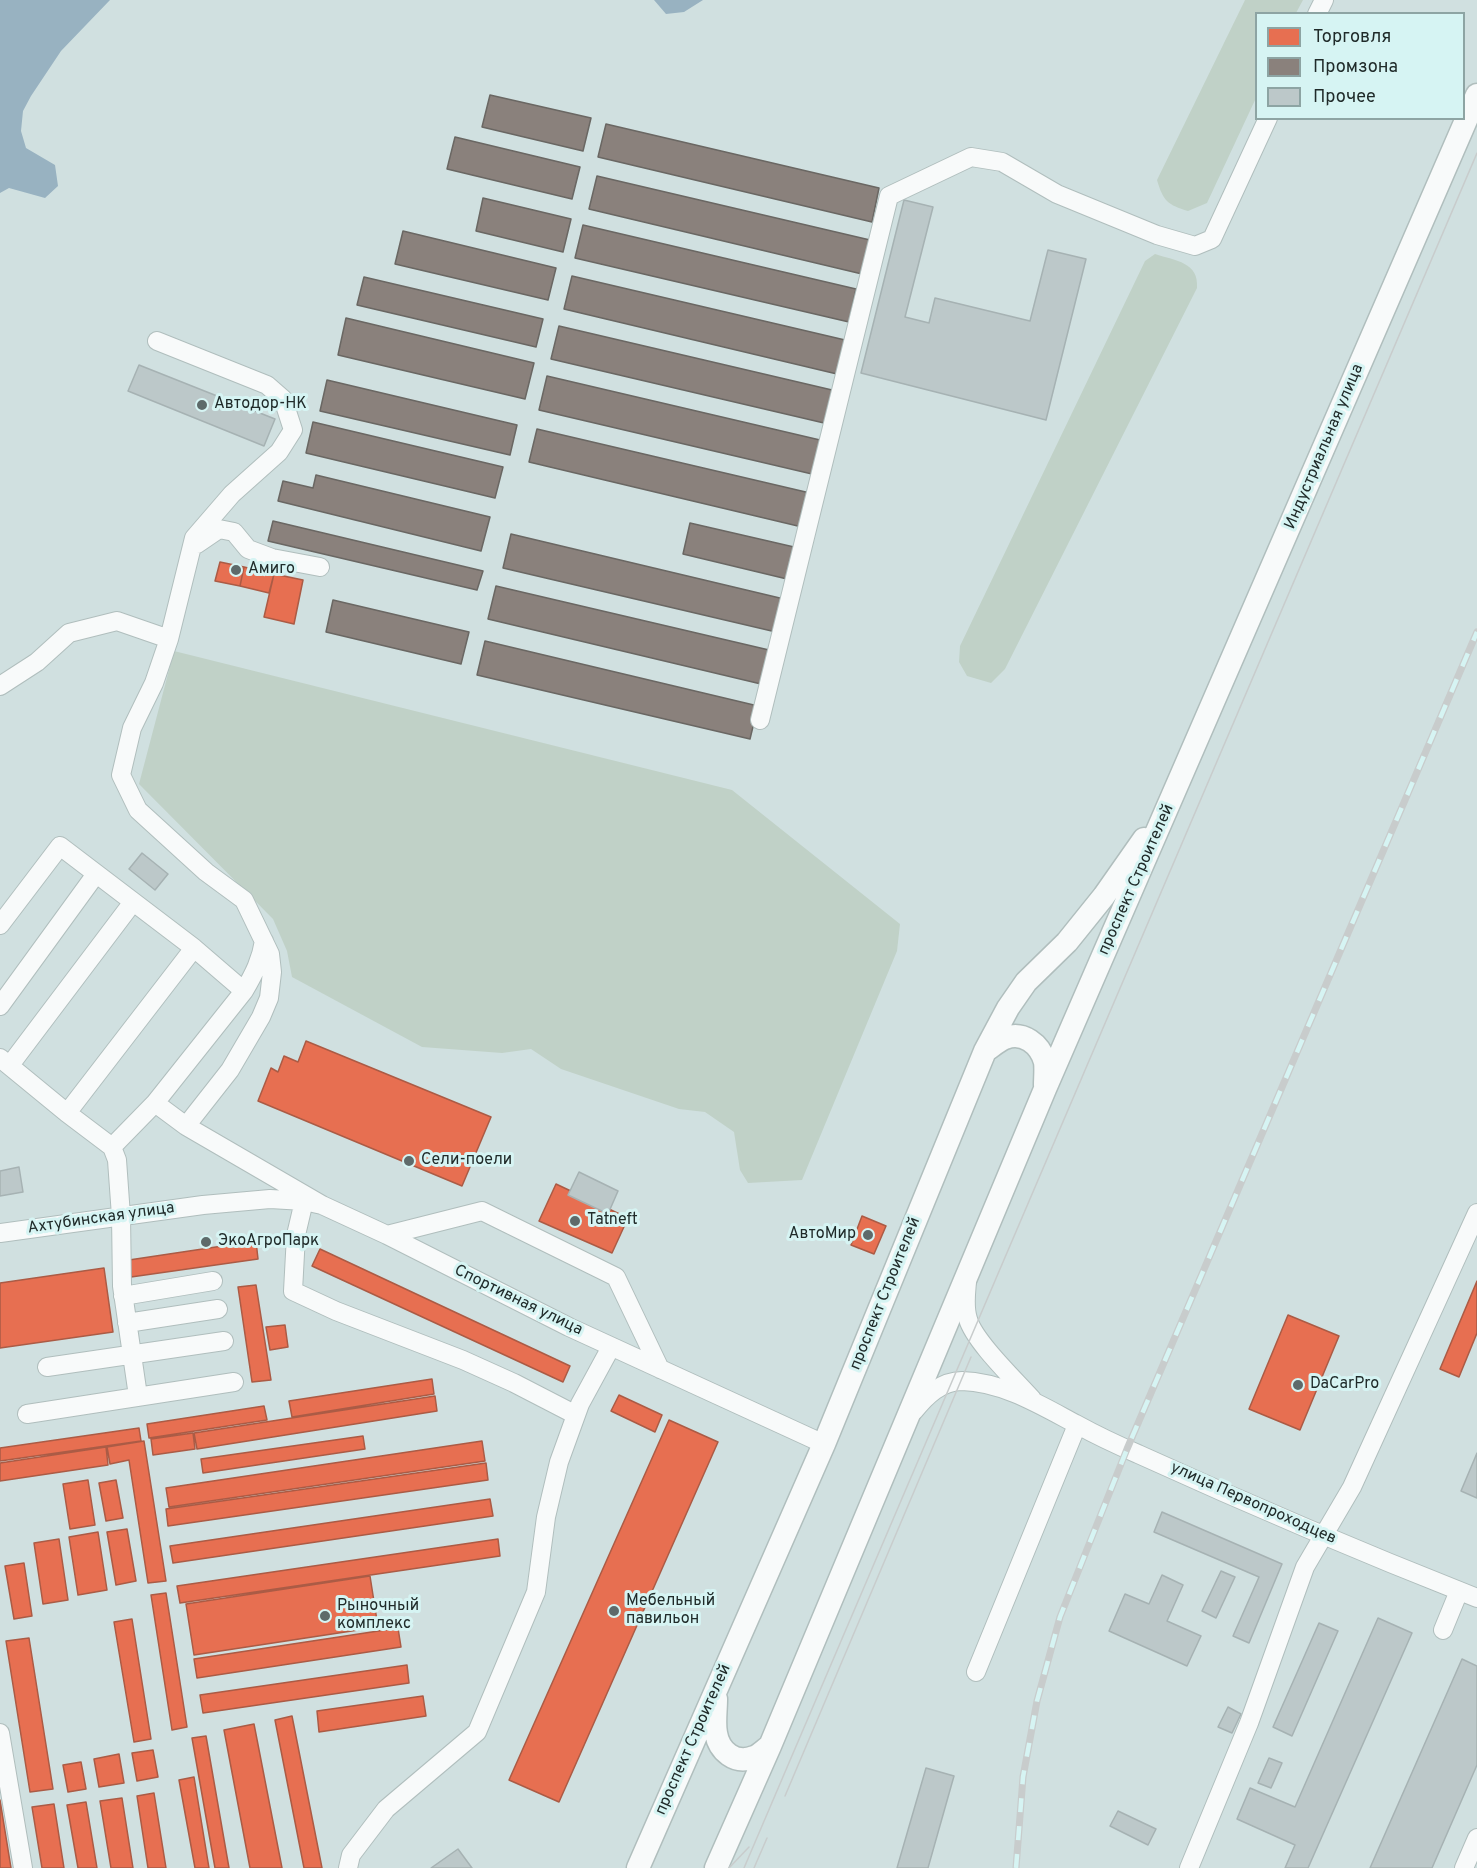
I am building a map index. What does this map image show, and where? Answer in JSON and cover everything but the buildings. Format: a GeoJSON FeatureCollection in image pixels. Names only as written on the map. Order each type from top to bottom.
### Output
{"type":"FeatureCollection","features":[{"type":"Feature","properties":{"kind":"main road","name":"Индустриальная улица"},"geometry":{"type":"LineString","coordinates":[[1173,798],[1477,94]]}},
{"type":"Feature","properties":{"kind":"main road","name":"проспект Строителей"},"geometry":{"type":"LineString","coordinates":[[638,1868],[824,1444],[985,1051],[1008,1008],[1026,982],[1066,942],[1104,896],[1173,798]]}},
{"type":"Feature","properties":{"kind":"main road","name":"проспект Строителей"},"geometry":{"type":"LineString","coordinates":[[716,1868],[770,1746],[1045,1089],[1173,798]]}},
{"type":"Feature","properties":{"kind":"main road"},"geometry":{"type":"LineString","coordinates":[[985,1051],[1004,1038],[1018,1035],[1029,1040],[1045,1062],[1045,1089]]}},
{"type":"Feature","properties":{"kind":"main road"},"geometry":{"type":"LineString","coordinates":[[716,1689],[715,1732],[720,1747],[730,1756],[740,1759],[754,1757],[770,1746]]}},
{"type":"Feature","properties":{"kind":"street"},"geometry":{"type":"LineString","coordinates":[[760,720],[889,196],[971,157],[1002,162],[1057,194],[1157,235],[1196,246],[1212,239],[1267,120]]}},
{"type":"Feature","properties":{"kind":"street"},"geometry":{"type":"LineString","coordinates":[[157,341],[267,385],[283,399],[293,430],[279,452],[232,494],[194,538],[169,639],[154,683],[132,728],[121,775],[138,810],[206,872],[244,900],[270,954],[272,972],[269,998],[261,1017],[230,1070],[186,1126]]}},
{"type":"Feature","properties":{"kind":"street"},"geometry":{"type":"LineString","coordinates":[[190,549],[219,529],[234,532],[248,549],[272,558],[320,567]]}},
{"type":"Feature","properties":{"kind":"street"},"geometry":{"type":"LineString","coordinates":[[0,686],[38,662],[69,633],[117,621],[169,639]]}},
{"type":"Feature","properties":{"kind":"street"},"geometry":{"type":"LineString","coordinates":[[0,925],[60,846],[194,948],[244,991]]}},
{"type":"Feature","properties":{"kind":"street"},"geometry":{"type":"LineString","coordinates":[[0,1006],[96,874]]}},
{"type":"Feature","properties":{"kind":"street"},"geometry":{"type":"LineString","coordinates":[[133,902],[5,1062],[112,1147],[117,1160],[123,1296],[138,1396]]}},
{"type":"Feature","properties":{"kind":"street"},"geometry":{"type":"LineString","coordinates":[[112,1147],[155,1103],[244,991],[261,959],[264,940]]}},
{"type":"Feature","properties":{"kind":"street"},"geometry":{"type":"LineString","coordinates":[[67,1113],[194,948]]}},
{"type":"Feature","properties":{"kind":"street"},"geometry":{"type":"LineString","coordinates":[[155,1103],[186,1126],[322,1205]]}},
{"type":"Feature","properties":{"kind":"street","name":"Спортивная улица"},"geometry":{"type":"LineString","coordinates":[[203,1204],[270,1199],[304,1201],[322,1205],[611,1347],[824,1444]]}},
{"type":"Feature","properties":{"kind":"street"},"geometry":{"type":"LineString","coordinates":[[304,1201],[296,1235],[293,1291],[336,1311],[463,1360],[576,1415]]}},
{"type":"Feature","properties":{"kind":"street","name":"Ахтубинская улица"},"geometry":{"type":"LineString","coordinates":[[0,1233],[203,1204]]}},
{"type":"Feature","properties":{"kind":"street"},"geometry":{"type":"LineString","coordinates":[[387,1235],[482,1211],[616,1277],[660,1369]]}},
{"type":"Feature","properties":{"kind":"street"},"geometry":{"type":"LineString","coordinates":[[1189,1868],[1249,1723],[1305,1567],[1352,1487],[1470,1248],[1477,1213]]}},
{"type":"Feature","properties":{"kind":"street","name":"улица Первопроходцев"},"geometry":{"type":"LineString","coordinates":[[967,1272],[965,1303],[968,1321],[998,1362],[1033,1401]]}},
{"type":"Feature","properties":{"kind":"street"},"geometry":{"type":"LineString","coordinates":[[123,1296],[213,1281]]}},
{"type":"Feature","properties":{"kind":"street"},"geometry":{"type":"LineString","coordinates":[[127,1323],[218,1309]]}},
{"type":"Feature","properties":{"kind":"street"},"geometry":{"type":"LineString","coordinates":[[47,1367],[224,1341]]}},
{"type":"Feature","properties":{"kind":"street"},"geometry":{"type":"LineString","coordinates":[[348,1868],[351,1855],[386,1809],[477,1732],[536,1592],[546,1517],[559,1462],[576,1415],[611,1347]]}},
{"type":"Feature","properties":{"kind":"street","name":"улица Первопроходцев"},"geometry":{"type":"LineString","coordinates":[[905,1422],[922,1401],[936,1389],[961,1381],[990,1386],[1033,1401],[1138,1454],[1324,1535],[1477,1598]]}},
{"type":"Feature","properties":{"kind":"street"},"geometry":{"type":"LineString","coordinates":[[27,1414],[234,1382]]}},
{"type":"Feature","properties":{"kind":"street"},"geometry":{"type":"LineString","coordinates":[[976,1672],[1077,1425]]}},
{"type":"Feature","properties":{"kind":"street"},"geometry":{"type":"LineString","coordinates":[[1443,1630],[1459,1591]]}},
{"type":"Feature","properties":{"kind":"street"},"geometry":{"type":"LineString","coordinates":[[0,1733],[23,1868]]}},
{"type":"Feature","properties":{"kind":"street"},"geometry":{"type":"LineString","coordinates":[[1464,1868],[1477,1838]]}},
{"type":"Feature","properties":{"kind":"green space"},"geometry":{"type":"Polygon","coordinates":[[[1245,0],[1303,0],[1297,12],[1255,12],[1255,100],[1207,203],[1188,211],[1176,207],[1164,197],[1157,180],[1245,0]]]}},
{"type":"Feature","properties":{"kind":"green space"},"geometry":{"type":"Polygon","coordinates":[[[1155,254],[1178,261],[1190,268],[1197,279],[1197,288],[1005,669],[991,683],[967,676],[959,662],[960,646],[1145,261],[1155,254]]]}},
{"type":"Feature","properties":{"kind":"green space"},"geometry":{"type":"Polygon","coordinates":[[[174,651],[732,790],[900,924],[897,951],[802,1180],[748,1183],[740,1170],[734,1132],[705,1112],[679,1109],[561,1069],[531,1049],[502,1053],[422,1047],[292,977],[287,951],[273,919],[139,784],[174,651]]]}},
{"type":"Feature","properties":{"kind":"water"},"geometry":{"type":"Polygon","coordinates":[[[0,0],[110,0],[61,51],[23,111],[21,131],[26,148],[55,165],[58,186],[45,198],[9,188],[0,193],[0,0]]]}},
{"type":"Feature","properties":{"kind":"water"},"geometry":{"type":"Polygon","coordinates":[[[654,0],[703,0],[684,12],[666,14],[654,0]]]}},
{"type":"Feature","properties":{"kind":"tram line"},"geometry":{"type":"LineString","coordinates":[[744,1868],[1477,153]]}},
{"type":"Feature","properties":{"kind":"tram line"},"geometry":{"type":"LineString","coordinates":[[785,1796],[971,1357]]}},
{"type":"Feature","properties":{"kind":"tram line"},"geometry":{"type":"LineString","coordinates":[[754,1868],[767,1838]]}},
{"type":"Feature","properties":{"kind":"tram line"},"geometry":{"type":"LineString","coordinates":[[729,1868],[749,1847]]}},
{"type":"Feature","properties":{"kind":"railway"},"geometry":{"type":"LineString","coordinates":[[1016,1868],[1023,1777],[1037,1701],[1060,1617],[1127,1449],[1477,632]]}},
{"type":"Feature","properties":{"kind":"place","name":"Автодор-НК"},"geometry":{"type":"Point","coordinates":[202,405]}},
{"type":"Feature","properties":{"kind":"place","name":"Амиго"},"geometry":{"type":"Point","coordinates":[236,570]}},
{"type":"Feature","properties":{"kind":"place","name":"Сели-поели"},"geometry":{"type":"Point","coordinates":[409,1161]}},
{"type":"Feature","properties":{"kind":"place","name":"Tatneft"},"geometry":{"type":"Point","coordinates":[575,1221]}},
{"type":"Feature","properties":{"kind":"place","name":"АвтоМир"},"geometry":{"type":"Point","coordinates":[868,1235]}},
{"type":"Feature","properties":{"kind":"place","name":"ЭкоАгроПарк"},"geometry":{"type":"Point","coordinates":[206,1242]}},
{"type":"Feature","properties":{"kind":"place","name":"DaCarPro"},"geometry":{"type":"Point","coordinates":[1298,1385]}},
{"type":"Feature","properties":{"kind":"place","name":"Мебельный павильон"},"geometry":{"type":"Point","coordinates":[614,1611]}},
{"type":"Feature","properties":{"kind":"place","name":"Рыночный комплекс"},"geometry":{"type":"Point","coordinates":[325,1616]}}]}
